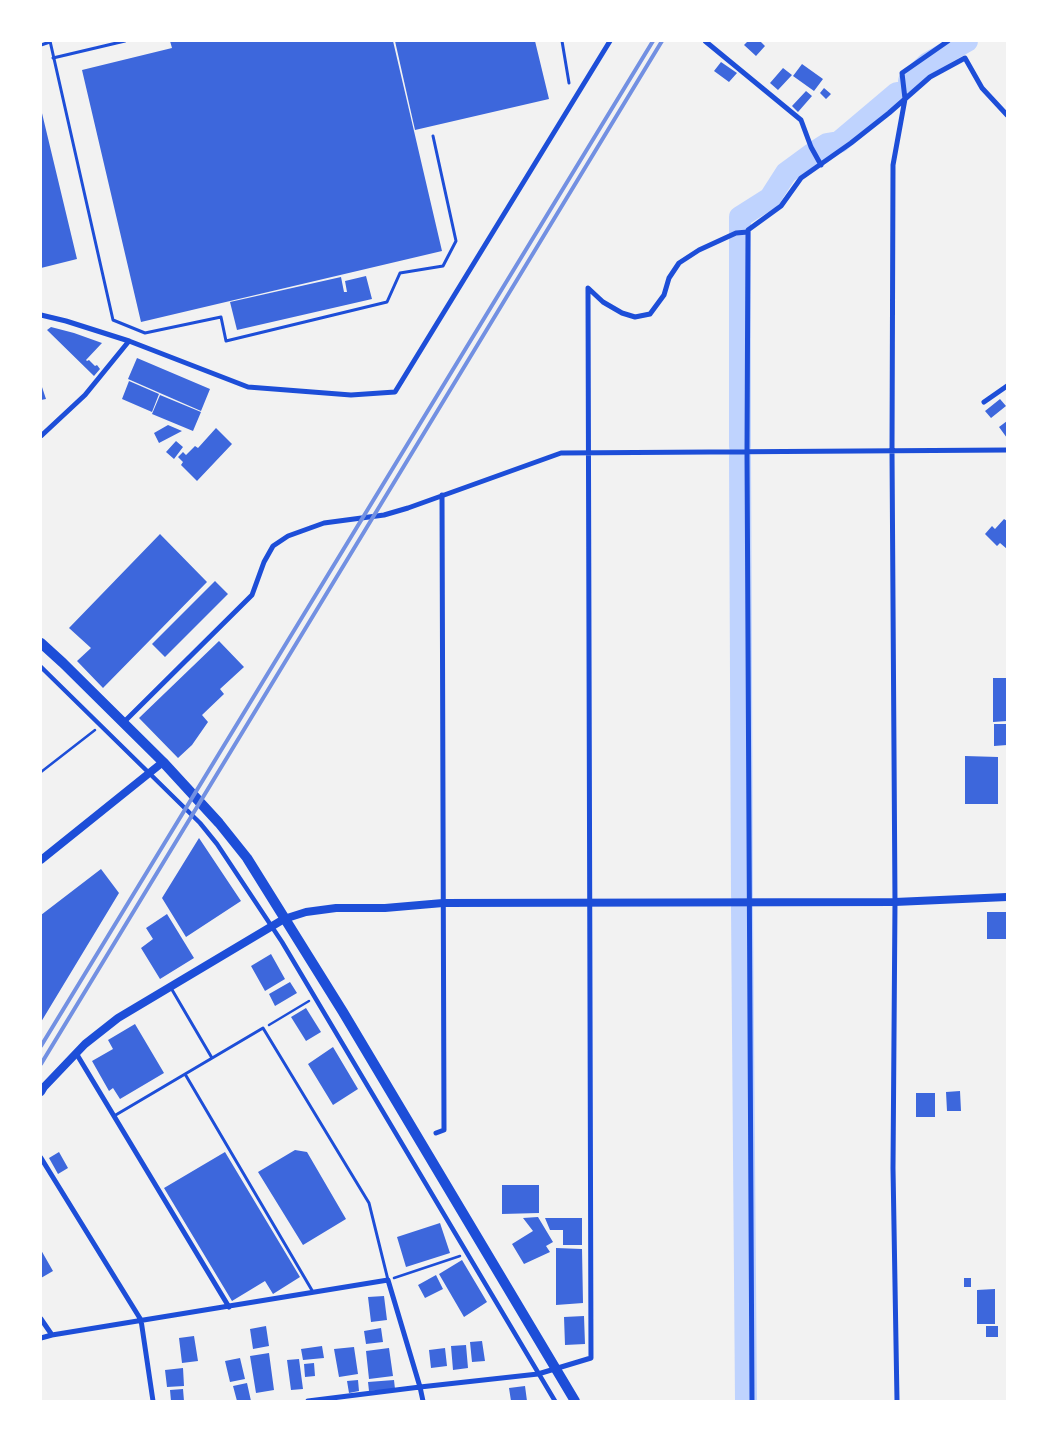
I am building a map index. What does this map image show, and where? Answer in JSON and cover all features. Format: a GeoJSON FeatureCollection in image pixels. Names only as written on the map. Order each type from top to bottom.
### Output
{"type":"FeatureCollection","features":[{"type":"Feature","properties":{"kind":"main road"},"geometry":{"type":"LineString","coordinates":[[41,643],[163,762],[219,823],[247,858],[343,1012],[575,1401]]}},
{"type":"Feature","properties":{"kind":"street"},"geometry":{"type":"LineString","coordinates":[[41,315],[129,341],[248,387],[351,395],[395,392],[610,41]]}},
{"type":"Feature","properties":{"kind":"street"},"geometry":{"type":"LineString","coordinates":[[705,41],[801,120],[811,147],[821,165]]}},
{"type":"Feature","properties":{"kind":"street"},"geometry":{"type":"LineString","coordinates":[[897,1401],[893,1168],[895,902],[892,451],[893,165],[905,99],[902,73],[948,41]]}},
{"type":"Feature","properties":{"kind":"street"},"geometry":{"type":"LineString","coordinates":[[308,1401],[538,1374],[590,1358],[588,288],[603,302],[622,313],[635,317],[650,314],[664,295],[669,278],[679,263],[699,250],[736,233],[747,232],[781,206],[801,178],[882,119],[930,77],[965,58],[982,88],[1007,115]]}},
{"type":"Feature","properties":{"kind":"street"},"geometry":{"type":"LineString","coordinates":[[747,232],[752,1401]]}},
{"type":"Feature","properties":{"kind":"street"},"geometry":{"type":"LineString","coordinates":[[41,436],[85,394],[129,341]]}},
{"type":"Feature","properties":{"kind":"street"},"geometry":{"type":"LineString","coordinates":[[984,402],[1007,386]]}},
{"type":"Feature","properties":{"kind":"street"},"geometry":{"type":"LineString","coordinates":[[124,723],[252,595],[264,562],[273,546],[288,536],[324,523],[384,515],[408,508],[561,453],[1007,450]]}},
{"type":"Feature","properties":{"kind":"street"},"geometry":{"type":"LineString","coordinates":[[436,1133],[444,1130],[442,495]]}},
{"type":"Feature","properties":{"kind":"street"},"geometry":{"type":"LineString","coordinates":[[41,667],[200,823],[217,844],[272,927],[555,1401]]}},
{"type":"Feature","properties":{"kind":"street"},"geometry":{"type":"LineString","coordinates":[[41,860],[163,762]]}},
{"type":"Feature","properties":{"kind":"street"},"geometry":{"type":"LineString","coordinates":[[41,1092],[76,1053],[118,1018],[284,919],[306,912],[336,908],[385,908],[443,903],[895,902],[1007,897]]}},
{"type":"Feature","properties":{"kind":"street"},"geometry":{"type":"LineString","coordinates":[[76,1053],[229,1307]]}},
{"type":"Feature","properties":{"kind":"street"},"geometry":{"type":"LineString","coordinates":[[41,1158],[141,1320],[153,1401]]}},
{"type":"Feature","properties":{"kind":"street"},"geometry":{"type":"LineString","coordinates":[[41,1338],[388,1280],[423,1401]]}},
{"type":"Feature","properties":{"kind":"street"},"geometry":{"type":"LineString","coordinates":[[41,1319],[52,1335]]}},
{"type":"Feature","properties":{"kind":"lane"},"geometry":{"type":"LineString","coordinates":[[54,58],[125,41]]}},
{"type":"Feature","properties":{"kind":"lane"},"geometry":{"type":"LineString","coordinates":[[562,41],[569,83]]}},
{"type":"Feature","properties":{"kind":"lane"},"geometry":{"type":"LineString","coordinates":[[41,45],[50,42],[113,320],[145,333],[221,317],[226,341],[388,302],[400,273],[443,266],[456,241],[433,136]]}},
{"type":"Feature","properties":{"kind":"lane"},"geometry":{"type":"LineString","coordinates":[[170,988],[212,1058]]}},
{"type":"Feature","properties":{"kind":"lane"},"geometry":{"type":"LineString","coordinates":[[114,1116],[263,1028],[369,1203],[388,1280]]}},
{"type":"Feature","properties":{"kind":"lane"},"geometry":{"type":"LineString","coordinates":[[185,1074],[313,1292]]}},
{"type":"Feature","properties":{"kind":"path"},"geometry":{"type":"LineString","coordinates":[[41,772],[100,725]]}},
{"type":"Feature","properties":{"kind":"path"},"geometry":{"type":"LineString","coordinates":[[263,1028],[315,998]]}},
{"type":"Feature","properties":{"kind":"path"},"geometry":{"type":"LineString","coordinates":[[388,1280],[468,1254]]}},
{"type":"Feature","properties":{"kind":"building"},"geometry":{"type":"Polygon","coordinates":[[[170,41],[393,41],[442,251],[141,322],[82,70],[172,48],[170,41]]]}},
{"type":"Feature","properties":{"kind":"building"},"geometry":{"type":"Polygon","coordinates":[[[395,41],[535,41],[549,99],[415,130],[395,41]]]}},
{"type":"Feature","properties":{"kind":"building"},"geometry":{"type":"Polygon","coordinates":[[[748,41],[760,41],[765,46],[756,56],[744,45],[748,41]]]}},
{"type":"Feature","properties":{"kind":"building"},"geometry":{"type":"Polygon","coordinates":[[[721,62],[737,73],[729,82],[714,71],[721,62]]]}},
{"type":"Feature","properties":{"kind":"building"},"geometry":{"type":"Polygon","coordinates":[[[802,64],[823,79],[814,91],[793,76],[802,64]]]}},
{"type":"Feature","properties":{"kind":"building"},"geometry":{"type":"Polygon","coordinates":[[[783,68],[792,75],[778,90],[770,83],[783,68]]]}},
{"type":"Feature","properties":{"kind":"building"},"geometry":{"type":"Polygon","coordinates":[[[824,88],[831,94],[826,99],[820,93],[824,88]]]}},
{"type":"Feature","properties":{"kind":"building"},"geometry":{"type":"Polygon","coordinates":[[[806,91],[812,96],[798,112],[792,106],[806,91]]]}},
{"type":"Feature","properties":{"kind":"building"},"geometry":{"type":"Polygon","coordinates":[[[41,109],[77,259],[41,268],[41,109]]]}},
{"type":"Feature","properties":{"kind":"building"},"geometry":{"type":"Polygon","coordinates":[[[366,276],[372,299],[237,330],[230,302],[341,277],[344,292],[347,292],[345,281],[366,276]]]}},
{"type":"Feature","properties":{"kind":"building"},"geometry":{"type":"Polygon","coordinates":[[[51,327],[102,343],[86,360],[89,360],[95,366],[97,365],[100,369],[94,376],[47,330],[51,327]]]}},
{"type":"Feature","properties":{"kind":"building"},"geometry":{"type":"Polygon","coordinates":[[[137,358],[210,389],[201,411],[128,379],[137,358]]]}},
{"type":"Feature","properties":{"kind":"building"},"geometry":{"type":"Polygon","coordinates":[[[129,381],[159,394],[152,412],[122,399],[129,381]]]}},
{"type":"Feature","properties":{"kind":"building"},"geometry":{"type":"Polygon","coordinates":[[[41,384],[46,399],[41,400],[41,384]]]}},
{"type":"Feature","properties":{"kind":"building"},"geometry":{"type":"Polygon","coordinates":[[[160,395],[201,412],[193,431],[152,414],[160,395]]]}},
{"type":"Feature","properties":{"kind":"building"},"geometry":{"type":"Polygon","coordinates":[[[1000,399],[1006,406],[991,418],[985,411],[1000,399]]]}},
{"type":"Feature","properties":{"kind":"building"},"geometry":{"type":"Polygon","coordinates":[[[1007,421],[1007,438],[999,427],[1007,421]]]}},
{"type":"Feature","properties":{"kind":"building"},"geometry":{"type":"Polygon","coordinates":[[[168,425],[182,431],[159,443],[154,433],[168,425]]]}},
{"type":"Feature","properties":{"kind":"building"},"geometry":{"type":"Polygon","coordinates":[[[216,428],[232,444],[197,481],[181,465],[183,462],[178,457],[183,452],[186,455],[195,446],[198,448],[216,428]]]}},
{"type":"Feature","properties":{"kind":"building"},"geometry":{"type":"Polygon","coordinates":[[[176,441],[183,447],[174,459],[166,452],[176,441]]]}},
{"type":"Feature","properties":{"kind":"building"},"geometry":{"type":"Polygon","coordinates":[[[1004,519],[1007,521],[1007,549],[1000,543],[997,546],[985,534],[992,526],[995,529],[1004,519]]]}},
{"type":"Feature","properties":{"kind":"building"},"geometry":{"type":"Polygon","coordinates":[[[160,534],[207,582],[103,688],[77,661],[91,648],[69,628],[160,534]]]}},
{"type":"Feature","properties":{"kind":"building"},"geometry":{"type":"Polygon","coordinates":[[[215,581],[228,594],[165,657],[152,644],[215,581]]]}},
{"type":"Feature","properties":{"kind":"building"},"geometry":{"type":"Polygon","coordinates":[[[219,641],[244,667],[220,689],[224,694],[202,715],[208,722],[192,745],[178,758],[139,718],[219,641]]]}},
{"type":"Feature","properties":{"kind":"building"},"geometry":{"type":"Polygon","coordinates":[[[993,678],[1007,678],[1007,721],[993,722],[993,678]]]}},
{"type":"Feature","properties":{"kind":"building"},"geometry":{"type":"Polygon","coordinates":[[[994,724],[1007,724],[1007,745],[994,746],[994,724]]]}},
{"type":"Feature","properties":{"kind":"building"},"geometry":{"type":"Polygon","coordinates":[[[965,756],[998,757],[998,804],[965,804],[965,756]]]}},
{"type":"Feature","properties":{"kind":"building"},"geometry":{"type":"Polygon","coordinates":[[[199,838],[241,901],[186,937],[162,898],[199,838]]]}},
{"type":"Feature","properties":{"kind":"building"},"geometry":{"type":"Polygon","coordinates":[[[101,869],[119,893],[41,1022],[41,915],[101,869]]]}},
{"type":"Feature","properties":{"kind":"building"},"geometry":{"type":"Polygon","coordinates":[[[987,912],[1007,912],[1007,939],[987,939],[987,912]]]}},
{"type":"Feature","properties":{"kind":"building"},"geometry":{"type":"Polygon","coordinates":[[[167,914],[194,958],[160,979],[141,948],[153,939],[146,928],[167,914]]]}},
{"type":"Feature","properties":{"kind":"building"},"geometry":{"type":"Polygon","coordinates":[[[271,954],[285,979],[265,991],[251,966],[271,954]]]}},
{"type":"Feature","properties":{"kind":"building"},"geometry":{"type":"Polygon","coordinates":[[[290,982],[297,993],[275,1006],[269,994],[290,982]]]}},
{"type":"Feature","properties":{"kind":"building"},"geometry":{"type":"Polygon","coordinates":[[[306,1008],[321,1032],[306,1041],[291,1017],[306,1008]]]}},
{"type":"Feature","properties":{"kind":"building"},"geometry":{"type":"Polygon","coordinates":[[[135,1024],[164,1073],[120,1099],[113,1088],[109,1091],[92,1061],[113,1049],[108,1040],[135,1024]]]}},
{"type":"Feature","properties":{"kind":"building"},"geometry":{"type":"Polygon","coordinates":[[[333,1047],[358,1089],[333,1105],[308,1064],[333,1047]]]}},
{"type":"Feature","properties":{"kind":"building"},"geometry":{"type":"Polygon","coordinates":[[[960,1091],[961,1111],[947,1111],[946,1092],[960,1091]]]}},
{"type":"Feature","properties":{"kind":"building"},"geometry":{"type":"Polygon","coordinates":[[[916,1093],[935,1093],[935,1117],[916,1117],[916,1093]]]}},
{"type":"Feature","properties":{"kind":"building"},"geometry":{"type":"Polygon","coordinates":[[[295,1150],[307,1152],[346,1219],[303,1245],[258,1172],[295,1150]]]}},
{"type":"Feature","properties":{"kind":"building"},"geometry":{"type":"Polygon","coordinates":[[[59,1152],[68,1168],[58,1174],[49,1158],[59,1152]]]}},
{"type":"Feature","properties":{"kind":"building"},"geometry":{"type":"Polygon","coordinates":[[[225,1152],[300,1277],[273,1294],[265,1281],[232,1301],[164,1188],[225,1152]]]}},
{"type":"Feature","properties":{"kind":"building"},"geometry":{"type":"Polygon","coordinates":[[[502,1185],[539,1185],[539,1213],[502,1214],[502,1185]]]}},
{"type":"Feature","properties":{"kind":"building"},"geometry":{"type":"Polygon","coordinates":[[[538,1217],[553,1242],[546,1246],[550,1252],[524,1264],[512,1244],[533,1231],[523,1218],[538,1217]]]}},
{"type":"Feature","properties":{"kind":"building"},"geometry":{"type":"Polygon","coordinates":[[[545,1218],[582,1218],[582,1245],[563,1245],[563,1230],[550,1230],[545,1218]]]}},
{"type":"Feature","properties":{"kind":"building"},"geometry":{"type":"Polygon","coordinates":[[[440,1223],[450,1253],[406,1267],[397,1237],[440,1223]]]}},
{"type":"Feature","properties":{"kind":"building"},"geometry":{"type":"Polygon","coordinates":[[[556,1248],[582,1249],[583,1303],[556,1305],[556,1248]]]}},
{"type":"Feature","properties":{"kind":"building"},"geometry":{"type":"Polygon","coordinates":[[[41,1250],[53,1271],[41,1278],[41,1250]]]}},
{"type":"Feature","properties":{"kind":"building"},"geometry":{"type":"Polygon","coordinates":[[[462,1260],[487,1302],[464,1317],[439,1274],[462,1260]]]}},
{"type":"Feature","properties":{"kind":"building"},"geometry":{"type":"Polygon","coordinates":[[[436,1275],[443,1289],[425,1298],[418,1285],[436,1275]]]}},
{"type":"Feature","properties":{"kind":"building"},"geometry":{"type":"Polygon","coordinates":[[[964,1278],[971,1278],[971,1287],[964,1287],[964,1278]]]}},
{"type":"Feature","properties":{"kind":"building"},"geometry":{"type":"Polygon","coordinates":[[[995,1289],[995,1324],[977,1324],[977,1290],[995,1289]]]}},
{"type":"Feature","properties":{"kind":"building"},"geometry":{"type":"Polygon","coordinates":[[[384,1296],[387,1320],[371,1322],[368,1297],[384,1296]]]}},
{"type":"Feature","properties":{"kind":"building"},"geometry":{"type":"Polygon","coordinates":[[[584,1316],[585,1344],[565,1345],[564,1317],[584,1316]]]}},
{"type":"Feature","properties":{"kind":"building"},"geometry":{"type":"Polygon","coordinates":[[[266,1326],[269,1346],[253,1349],[250,1329],[266,1326]]]}},
{"type":"Feature","properties":{"kind":"building"},"geometry":{"type":"Polygon","coordinates":[[[986,1326],[998,1326],[998,1337],[986,1337],[986,1326]]]}},
{"type":"Feature","properties":{"kind":"building"},"geometry":{"type":"Polygon","coordinates":[[[381,1328],[383,1342],[366,1344],[364,1331],[381,1328]]]}},
{"type":"Feature","properties":{"kind":"building"},"geometry":{"type":"Polygon","coordinates":[[[194,1336],[198,1361],[182,1363],[179,1338],[194,1336]]]}},
{"type":"Feature","properties":{"kind":"building"},"geometry":{"type":"Polygon","coordinates":[[[482,1341],[485,1361],[472,1362],[470,1342],[482,1341]]]}},
{"type":"Feature","properties":{"kind":"building"},"geometry":{"type":"Polygon","coordinates":[[[466,1345],[468,1368],[453,1370],[451,1346],[466,1345]]]}},
{"type":"Feature","properties":{"kind":"building"},"geometry":{"type":"Polygon","coordinates":[[[322,1346],[324,1358],[303,1360],[301,1349],[322,1346]]]}},
{"type":"Feature","properties":{"kind":"building"},"geometry":{"type":"Polygon","coordinates":[[[354,1347],[358,1374],[339,1377],[334,1349],[354,1347]]]}},
{"type":"Feature","properties":{"kind":"building"},"geometry":{"type":"Polygon","coordinates":[[[389,1348],[393,1376],[369,1379],[366,1351],[389,1348]]]}},
{"type":"Feature","properties":{"kind":"building"},"geometry":{"type":"Polygon","coordinates":[[[445,1348],[447,1366],[431,1368],[429,1350],[445,1348]]]}},
{"type":"Feature","properties":{"kind":"building"},"geometry":{"type":"Polygon","coordinates":[[[269,1353],[274,1390],[256,1393],[250,1356],[269,1353]]]}},
{"type":"Feature","properties":{"kind":"building"},"geometry":{"type":"Polygon","coordinates":[[[240,1358],[245,1379],[230,1382],[225,1361],[240,1358]]]}},
{"type":"Feature","properties":{"kind":"building"},"geometry":{"type":"Polygon","coordinates":[[[299,1359],[303,1389],[291,1390],[287,1360],[299,1359]]]}},
{"type":"Feature","properties":{"kind":"building"},"geometry":{"type":"Polygon","coordinates":[[[314,1363],[315,1376],[305,1377],[304,1364],[314,1363]]]}},
{"type":"Feature","properties":{"kind":"building"},"geometry":{"type":"Polygon","coordinates":[[[183,1368],[184,1386],[167,1387],[165,1370],[183,1368]]]}},
{"type":"Feature","properties":{"kind":"building"},"geometry":{"type":"Polygon","coordinates":[[[358,1380],[359,1391],[349,1393],[347,1381],[358,1380]]]}},
{"type":"Feature","properties":{"kind":"building"},"geometry":{"type":"Polygon","coordinates":[[[394,1380],[395,1389],[369,1391],[368,1382],[394,1380]]]}},
{"type":"Feature","properties":{"kind":"building"},"geometry":{"type":"Polygon","coordinates":[[[247,1383],[251,1401],[237,1401],[233,1386],[247,1383]]]}},
{"type":"Feature","properties":{"kind":"building"},"geometry":{"type":"Polygon","coordinates":[[[525,1386],[527,1401],[511,1401],[509,1388],[525,1386]]]}},
{"type":"Feature","properties":{"kind":"building"},"geometry":{"type":"Polygon","coordinates":[[[183,1389],[184,1401],[171,1401],[170,1390],[183,1389]]]}},
{"type":"Feature","properties":{"kind":"waterway"},"geometry":{"type":"LineString","coordinates":[[909,81],[928,63],[967,41]]}},
{"type":"Feature","properties":{"kind":"waterway"},"geometry":{"type":"LineString","coordinates":[[816,151],[827,144],[839,142],[897,93]]}},
{"type":"Feature","properties":{"kind":"waterway"},"geometry":{"type":"LineString","coordinates":[[740,446],[740,217],[770,198],[786,173],[812,154]]}},
{"type":"Feature","properties":{"kind":"waterway"},"geometry":{"type":"LineString","coordinates":[[740,457],[742,896]]}},
{"type":"Feature","properties":{"kind":"waterway"},"geometry":{"type":"LineString","coordinates":[[742,908],[746,1401]]}},
{"type":"Feature","properties":{"kind":"railway"},"geometry":{"type":"LineString","coordinates":[[41,1046],[653,41]]}},
{"type":"Feature","properties":{"kind":"railway"},"geometry":{"type":"LineString","coordinates":[[41,1064],[662,41]]}}]}
